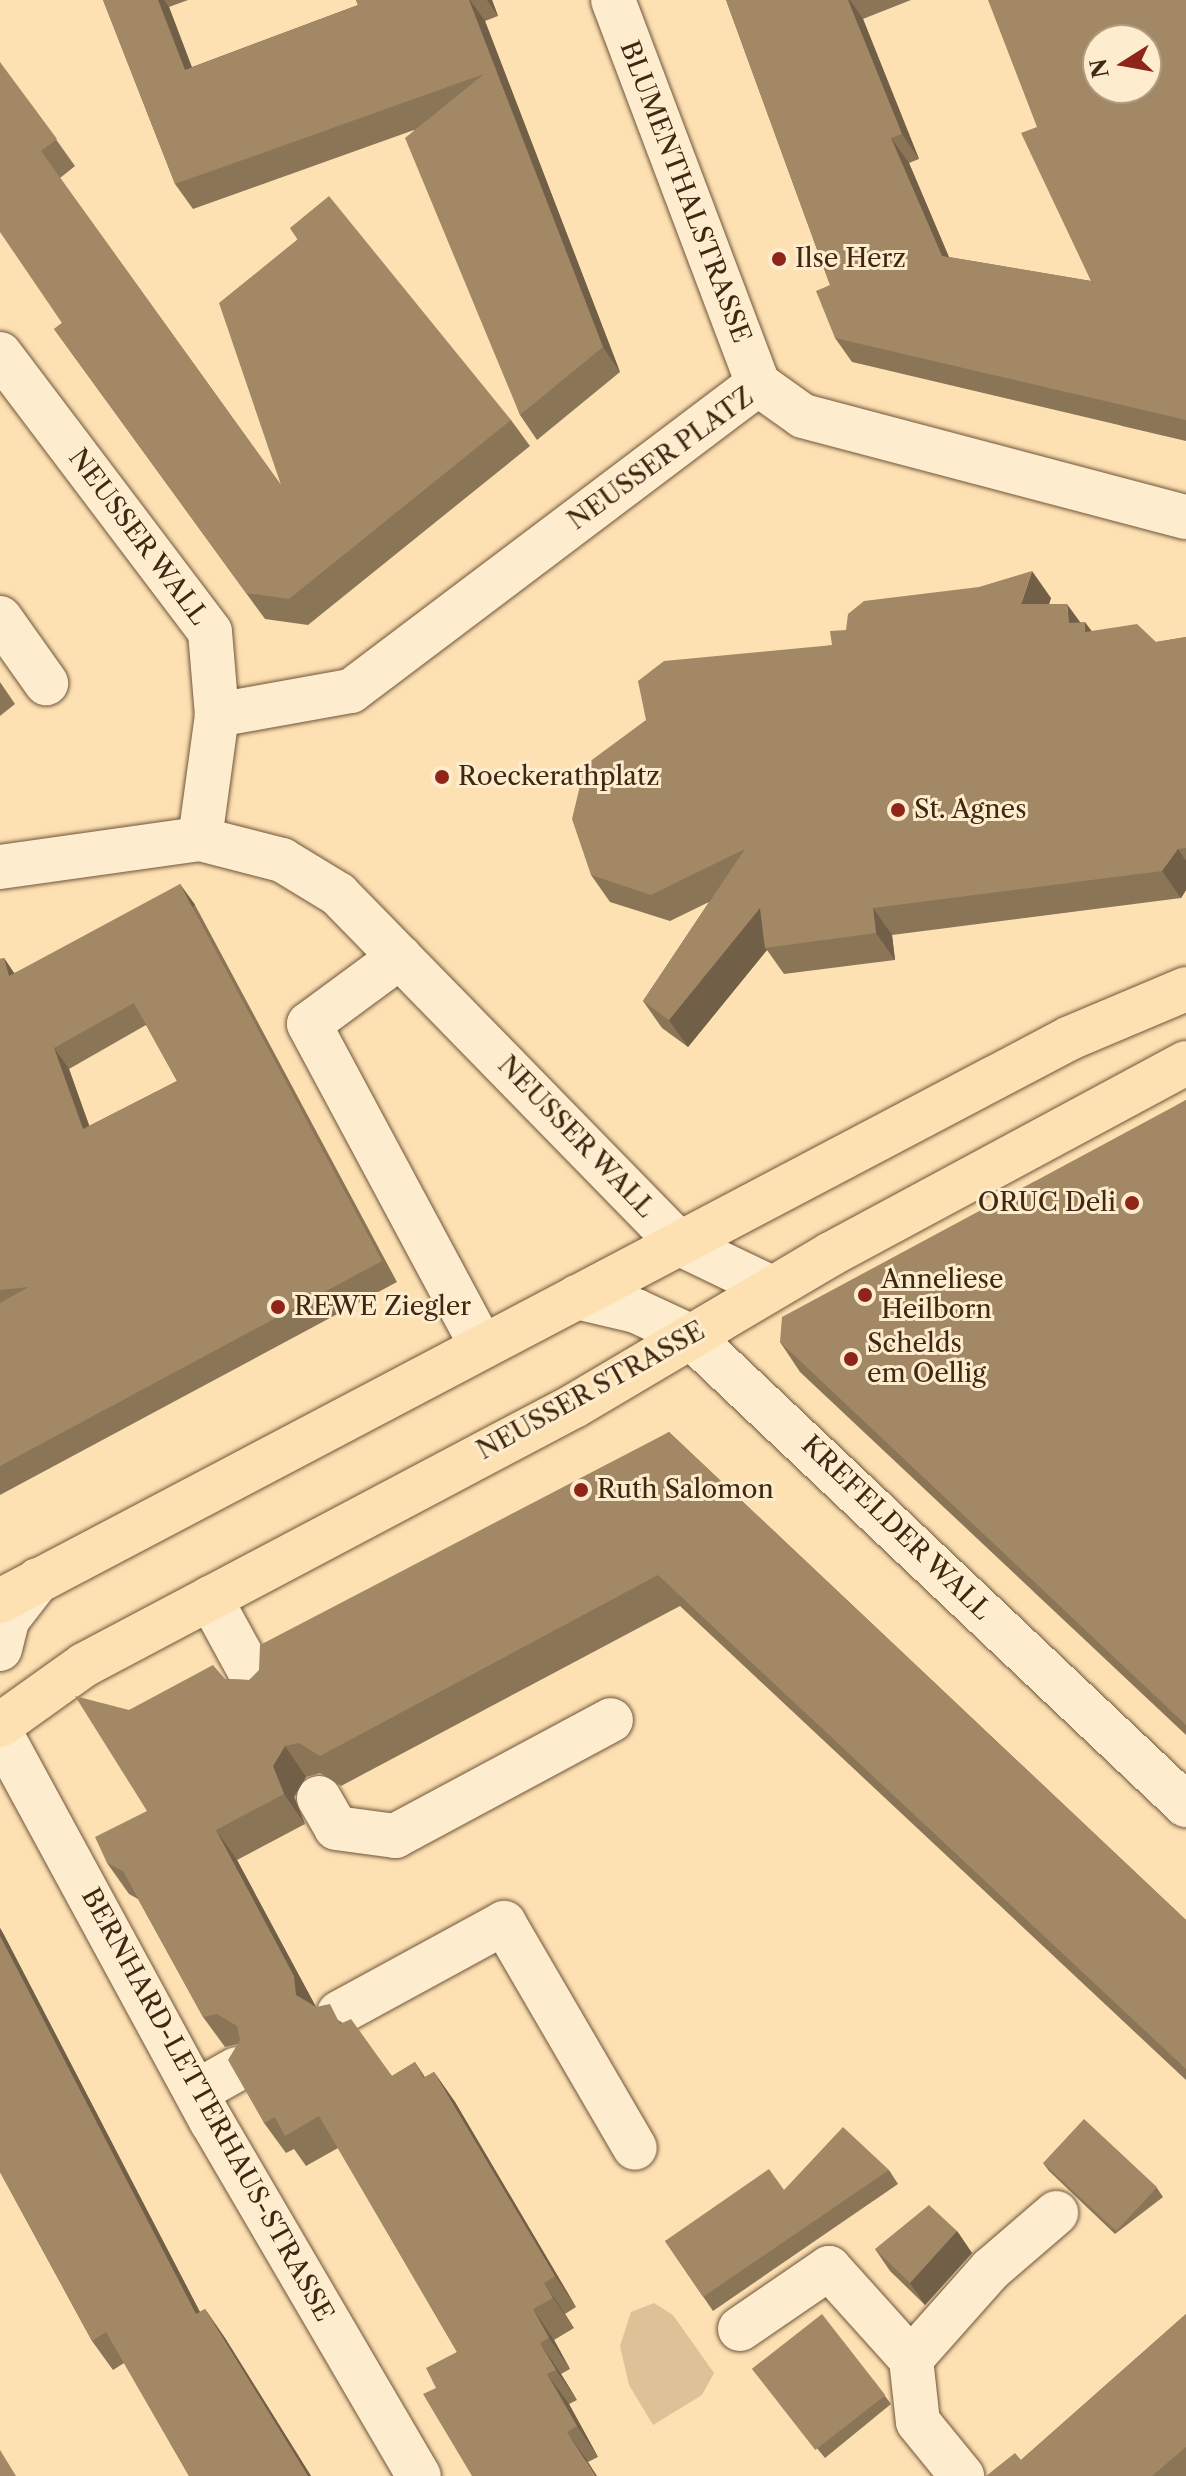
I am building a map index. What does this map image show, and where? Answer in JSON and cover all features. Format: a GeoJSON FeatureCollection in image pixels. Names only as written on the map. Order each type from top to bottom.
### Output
{"type":"FeatureCollection","features":[{"type":"Feature","properties":{"kind":"main road"},"geometry":{"type":"LineString","coordinates":[[0,1601],[1070,1038],[1186,989]]}},
{"type":"Feature","properties":{"kind":"main road","name":"NEUSSER STRASSE"},"geometry":{"type":"LineString","coordinates":[[0,1725],[84,1665],[1186,1063]]}},
{"type":"Feature","properties":{"kind":"street","name":"BLUMENTHALSTRASSE"},"geometry":{"type":"LineString","coordinates":[[613,0],[758,384]]}},
{"type":"Feature","properties":{"kind":"street","name":"NEUSSER WALL"},"geometry":{"type":"LineString","coordinates":[[0,354],[210,632],[217,715],[200,839],[282,860],[338,894],[680,1244],[772,1288]]}},
{"type":"Feature","properties":{"kind":"street","name":"NEUSSER PLATZ"},"geometry":{"type":"LineString","coordinates":[[217,715],[351,691],[758,384],[803,416],[1186,517]]}},
{"type":"Feature","properties":{"kind":"street"},"geometry":{"type":"LineString","coordinates":[[0,618],[46,683]]}},
{"type":"Feature","properties":{"kind":"street"},"geometry":{"type":"LineString","coordinates":[[0,867],[200,839]]}},
{"type":"Feature","properties":{"kind":"street"},"geometry":{"type":"LineString","coordinates":[[400,957],[309,1024],[482,1346]]}},
{"type":"Feature","properties":{"kind":"street","name":"KREFELDER WALL"},"geometry":{"type":"LineString","coordinates":[[577,1297],[636,1311],[690,1336],[1186,1805]]}},
{"type":"Feature","properties":{"kind":"street"},"geometry":{"type":"LineString","coordinates":[[0,1649],[7,1620],[38,1580]]}},
{"type":"Feature","properties":{"kind":"street"},"geometry":{"type":"LineString","coordinates":[[210,1598],[259,1688]]}},
{"type":"Feature","properties":{"kind":"street"},"geometry":{"type":"LineString","coordinates":[[319,1798],[336,1828],[395,1836],[611,1720]]}},
{"type":"Feature","properties":{"kind":"street","name":"BERNHARD-LETTERHAUS-STRASSE"},"geometry":{"type":"LineString","coordinates":[[0,1732],[196,2092],[419,2476]]}},
{"type":"Feature","properties":{"kind":"street"},"geometry":{"type":"LineString","coordinates":[[339,2013],[504,1923],[635,2148]]}},
{"type":"Feature","properties":{"kind":"street"},"geometry":{"type":"LineString","coordinates":[[196,2092],[237,2069]]}},
{"type":"Feature","properties":{"kind":"street"},"geometry":{"type":"LineString","coordinates":[[911,2359],[991,2269],[1056,2213]]}},
{"type":"Feature","properties":{"kind":"street"},"geometry":{"type":"LineString","coordinates":[[740,2329],[829,2268],[911,2359],[918,2422],[962,2476]]}},
{"type":"Feature","properties":{"kind":"shaded area"},"geometry":{"type":"Polygon","coordinates":[[[654,2303],[673,2315],[714,2373],[702,2395],[653,2425],[629,2385],[620,2346],[631,2312],[654,2303]]]}},
{"type":"Feature","properties":{"kind":"building"},"geometry":{"type":"Polygon","coordinates":[[[103,0],[158,0],[185,70],[358,5],[356,0],[469,0],[603,347],[520,415],[405,138],[484,74],[175,184],[103,0]]]}},
{"type":"Feature","properties":{"kind":"building"},"geometry":{"type":"Polygon","coordinates":[[[726,0],[848,0],[902,134],[891,138],[942,256],[1091,281],[1021,133],[1037,127],[988,0],[1186,0],[1186,420],[835,338],[816,291],[830,285],[726,0]]]}},
{"type":"Feature","properties":{"kind":"building"},"geometry":{"type":"Polygon","coordinates":[[[0,62],[57,139],[41,151],[281,485],[219,303],[298,239],[290,228],[329,196],[511,420],[289,599],[246,593],[54,329],[62,323],[0,232],[0,62]]]}},
{"type":"Feature","properties":{"kind":"building","name":"St. Agnes"},"geometry":{"type":"Polygon","coordinates":[[[1032,571],[1021,604],[1067,604],[1069,623],[1085,622],[1085,632],[1137,624],[1156,642],[1186,637],[1186,848],[1178,849],[1162,871],[873,908],[876,933],[765,948],[760,908],[669,1020],[643,1001],[745,849],[651,895],[591,875],[572,819],[585,765],[646,720],[638,681],[664,661],[832,645],[830,631],[846,630],[848,614],[864,601],[979,587],[1032,571]]]}},
{"type":"Feature","properties":{"kind":"building"},"geometry":{"type":"Polygon","coordinates":[[[180,884],[382,1261],[0,1466],[0,1303],[29,1287],[0,1290],[0,959],[4,958],[9,976],[180,884]],[[134,1003],[54,1048],[83,1129],[177,1081],[134,1003]]]}},
{"type":"Feature","properties":{"kind":"building"},"geometry":{"type":"Polygon","coordinates":[[[1186,1100],[1186,1725],[780,1342],[782,1317],[1186,1100]]]}},
{"type":"Feature","properties":{"kind":"building"},"geometry":{"type":"Polygon","coordinates":[[[669,1432],[1186,1920],[1186,2069],[658,1575],[320,1756],[299,1743],[285,1746],[273,1766],[284,1794],[216,1830],[294,1976],[296,1995],[316,2007],[330,2004],[340,2024],[351,2019],[392,2076],[415,2062],[423,2078],[434,2072],[555,2276],[544,2283],[553,2298],[533,2309],[549,2338],[540,2343],[556,2370],[547,2374],[577,2426],[567,2432],[595,2476],[472,2476],[423,2394],[436,2388],[426,2368],[457,2352],[319,2116],[285,2136],[275,2117],[264,2123],[228,2060],[240,2040],[237,2026],[217,2014],[203,2017],[123,1871],[107,1863],[95,1837],[147,1811],[75,1696],[129,1710],[213,1665],[225,1679],[249,1680],[259,1670],[260,1645],[669,1432]]]}},
{"type":"Feature","properties":{"kind":"building"},"geometry":{"type":"Polygon","coordinates":[[[0,1936],[196,2314],[205,2309],[308,2476],[189,2476],[106,2332],[92,2341],[0,2172],[0,1936]]]}},
{"type":"Feature","properties":{"kind":"building"},"geometry":{"type":"Polygon","coordinates":[[[1084,2119],[1157,2187],[1116,2231],[1043,2163],[1084,2119]]]}},
{"type":"Feature","properties":{"kind":"building"},"geometry":{"type":"Polygon","coordinates":[[[843,2127],[889,2170],[703,2297],[665,2241],[769,2169],[784,2190],[843,2127]]]}},
{"type":"Feature","properties":{"kind":"building"},"geometry":{"type":"Polygon","coordinates":[[[929,2205],[957,2231],[910,2283],[875,2249],[929,2205]]]}},
{"type":"Feature","properties":{"kind":"building"},"geometry":{"type":"Polygon","coordinates":[[[822,2314],[885,2395],[815,2450],[752,2369],[822,2314]]]}},
{"type":"Feature","properties":{"kind":"building"},"geometry":{"type":"Polygon","coordinates":[[[1186,2314],[1186,2447],[1152,2476],[986,2476],[1015,2453],[1021,2460],[1186,2314]]]}},
{"type":"Feature","properties":{"kind":"building"},"geometry":{"type":"Polygon","coordinates":[[[0,2450],[16,2476],[0,2476],[0,2450]]]}},
{"type":"Feature","properties":{"kind":"place","name":"Ilse Herz"},"geometry":{"type":"Point","coordinates":[779,259]}},
{"type":"Feature","properties":{"kind":"place","name":"Roeckerathplatz"},"geometry":{"type":"Point","coordinates":[442,777]}},
{"type":"Feature","properties":{"kind":"place","name":"St. Agnes"},"geometry":{"type":"Point","coordinates":[898,810]}},
{"type":"Feature","properties":{"kind":"place","name":"ORUC Deli"},"geometry":{"type":"Point","coordinates":[1132,1203]}},
{"type":"Feature","properties":{"kind":"place","name":"Anneliese Heilborn"},"geometry":{"type":"Point","coordinates":[865,1295]}},
{"type":"Feature","properties":{"kind":"place","name":"REWE Ziegler"},"geometry":{"type":"Point","coordinates":[278,1307]}},
{"type":"Feature","properties":{"kind":"place","name":"Schelds em Oellig"},"geometry":{"type":"Point","coordinates":[851,1359]}},
{"type":"Feature","properties":{"kind":"place","name":"Ruth Salomon"},"geometry":{"type":"Point","coordinates":[581,1490]}}]}
